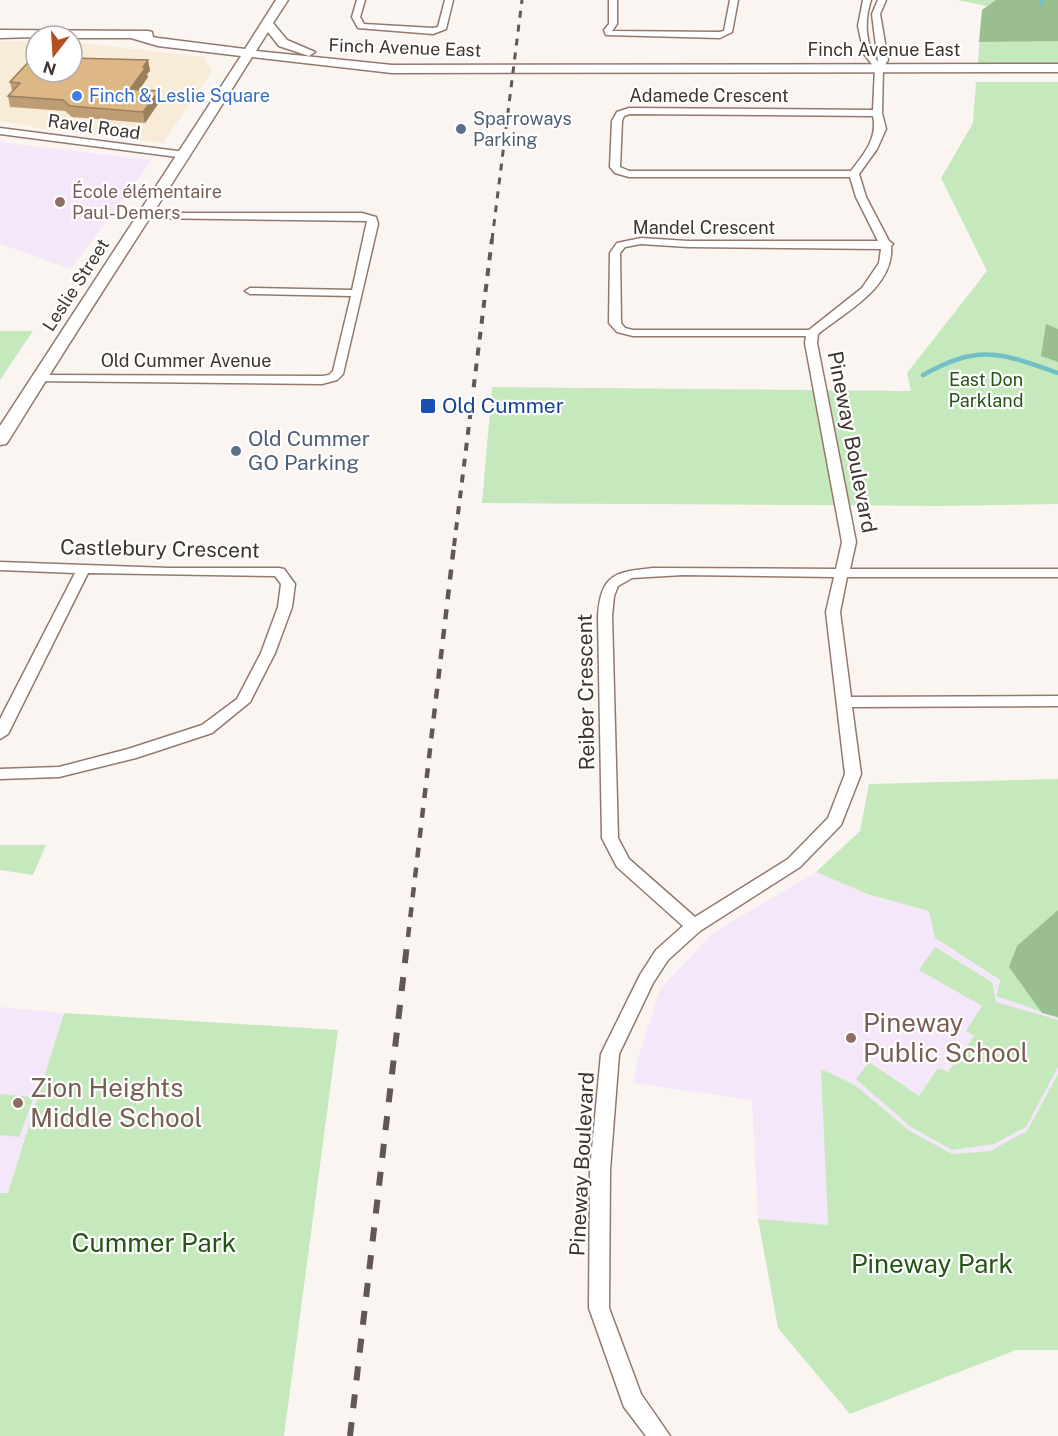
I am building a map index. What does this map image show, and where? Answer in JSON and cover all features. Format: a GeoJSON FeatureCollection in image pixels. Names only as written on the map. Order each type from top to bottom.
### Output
{"type":"FeatureCollection","features":[{"type":"Feature","properties":{"kind":"main road","name":"Leslie Street"},"geometry":{"type":"LineString","coordinates":[[0,440],[38,378],[185,155],[282,0]]}},
{"type":"Feature","properties":{"kind":"main road"},"geometry":{"type":"LineString","coordinates":[[245,34],[267,23],[287,46],[330,60]]}},
{"type":"Feature","properties":{"kind":"main road","name":"Finch Avenue East"},"geometry":{"type":"LineString","coordinates":[[0,34],[135,36],[158,42],[193,42],[392,69],[1058,68]]}},
{"type":"Feature","properties":{"kind":"main road"},"geometry":{"type":"LineString","coordinates":[[193,42],[227,38]]}},
{"type":"Feature","properties":{"kind":"main road"},"geometry":{"type":"LineString","coordinates":[[193,42],[222,57],[226,66],[221,95]]}},
{"type":"Feature","properties":{"kind":"main road"},"geometry":{"type":"LineString","coordinates":[[221,95],[256,69],[284,63],[330,60]]}},
{"type":"Feature","properties":{"kind":"street"},"geometry":{"type":"LineString","coordinates":[[361,0],[356,17],[361,26],[433,31],[442,29],[449,0]]}},
{"type":"Feature","properties":{"kind":"street"},"geometry":{"type":"LineString","coordinates":[[613,0],[613,24],[608,30],[609,33],[720,35],[728,32],[734,0]]}},
{"type":"Feature","properties":{"kind":"street"},"geometry":{"type":"LineString","coordinates":[[867,0],[861,12],[863,27],[869,60],[879,69]]}},
{"type":"Feature","properties":{"kind":"street"},"geometry":{"type":"LineString","coordinates":[[882,0],[876,14],[884,60],[879,69],[877,112],[881,129],[872,149],[854,174],[855,187],[888,244]]}},
{"type":"Feature","properties":{"kind":"street","name":"Adamede Crescent"},"geometry":{"type":"LineString","coordinates":[[854,174],[629,174],[618,171],[615,167],[617,121],[620,114],[629,111],[877,112]]}},
{"type":"Feature","properties":{"kind":"street","name":"Ravel Road"},"geometry":{"type":"LineString","coordinates":[[0,131],[185,155]]}},
{"type":"Feature","properties":{"kind":"street"},"geometry":{"type":"LineString","coordinates":[[145,215],[362,216],[372,219],[373,224],[357,293],[250,291]]}},
{"type":"Feature","properties":{"kind":"street","name":"Mandel Crescent"},"geometry":{"type":"LineString","coordinates":[[812,333],[633,333],[621,330],[615,323],[615,253],[621,245],[641,241],[688,244],[888,244]]}},
{"type":"Feature","properties":{"kind":"street","name":"Pineway Boulevard"},"geometry":{"type":"LineString","coordinates":[[659,1436],[632,1400],[599,1308],[600,1170],[610,1054],[646,980],[662,955],[694,926],[794,863],[836,821],[853,774],[833,612],[836,587],[842,573],[849,542],[811,348],[812,333],[868,290],[881,273],[888,244]]}},
{"type":"Feature","properties":{"kind":"street","name":"Old Cummer Avenue"},"geometry":{"type":"LineString","coordinates":[[38,378],[322,380],[333,378],[339,372],[357,293]]}},
{"type":"Feature","properties":{"kind":"street","name":"Castlebury Crescent"},"geometry":{"type":"LineString","coordinates":[[0,566],[83,570],[279,572],[288,584],[285,608],[268,653],[243,702],[207,729],[131,754],[59,772],[0,774]]}},
{"type":"Feature","properties":{"kind":"street"},"geometry":{"type":"LineString","coordinates":[[0,734],[83,570]]}},
{"type":"Feature","properties":{"kind":"street","name":"Reiber Crescent"},"geometry":{"type":"LineString","coordinates":[[694,926],[623,863],[610,838],[605,616],[607,591],[618,578],[640,573],[749,570],[842,573],[1058,573]]}},
{"type":"Feature","properties":{"kind":"street"},"geometry":{"type":"LineString","coordinates":[[843,702],[1058,702]]}},
{"type":"Feature","properties":{"kind":"shaded area"},"geometry":{"type":"Polygon","coordinates":[[[0,41],[24,42],[24,84],[84,84],[84,43],[204,57],[212,71],[163,143],[0,121],[0,41]]]}},
{"type":"Feature","properties":{"kind":"shaded area","name":"École élémentaire Paul-Demers"},"geometry":{"type":"Polygon","coordinates":[[[0,141],[152,160],[71,269],[0,244],[0,141]]]}},
{"type":"Feature","properties":{"kind":"shaded area","name":"Pineway Public School"},"geometry":{"type":"Polygon","coordinates":[[[816,872],[870,895],[929,911],[935,938],[1000,980],[996,996],[1058,1018],[1058,1074],[1028,1131],[990,1151],[952,1154],[910,1131],[855,1085],[822,1070],[828,1225],[758,1219],[752,1100],[633,1083],[638,1058],[660,989],[714,932],[816,872]]]}},
{"type":"Feature","properties":{"kind":"shaded area","name":"Zion Heights Middle School"},"geometry":{"type":"Polygon","coordinates":[[[0,1007],[64,1013],[8,1193],[0,1193],[0,1007]]]}},
{"type":"Feature","properties":{"kind":"green space"},"geometry":{"type":"Polygon","coordinates":[[[957,0],[1058,0],[1058,63],[978,63],[982,10],[987,6],[957,0]]]}},
{"type":"Feature","properties":{"kind":"green space"},"geometry":{"type":"Polygon","coordinates":[[[996,0],[1058,0],[1058,41],[979,42],[982,10],[996,0]]]}},
{"type":"Feature","properties":{"kind":"green space","name":"East Don Parkland"},"geometry":{"type":"Polygon","coordinates":[[[976,82],[1058,82],[1058,504],[939,506],[482,503],[492,387],[911,391],[907,373],[987,271],[941,178],[973,123],[976,82]]]}},
{"type":"Feature","properties":{"kind":"green space"},"geometry":{"type":"Polygon","coordinates":[[[1046,324],[1058,329],[1058,362],[1041,356],[1046,324]]]}},
{"type":"Feature","properties":{"kind":"green space"},"geometry":{"type":"Polygon","coordinates":[[[0,331],[33,331],[0,380],[0,331]]]}},
{"type":"Feature","properties":{"kind":"green space"},"geometry":{"type":"Polygon","coordinates":[[[1058,779],[1058,1018],[996,996],[1000,980],[935,938],[929,911],[870,895],[816,872],[860,831],[869,784],[1058,779]]]}},
{"type":"Feature","properties":{"kind":"green space"},"geometry":{"type":"Polygon","coordinates":[[[0,845],[46,845],[33,875],[0,870],[0,845]]]}},
{"type":"Feature","properties":{"kind":"green space"},"geometry":{"type":"Polygon","coordinates":[[[1058,910],[1058,1017],[1042,1013],[1009,967],[1017,946],[1058,910]]]}},
{"type":"Feature","properties":{"kind":"green space"},"geometry":{"type":"Polygon","coordinates":[[[935,947],[992,982],[996,1002],[1058,1020],[1058,1067],[1026,1127],[994,1144],[952,1150],[911,1127],[856,1079],[869,1062],[919,1096],[938,1068],[948,1072],[974,1036],[966,1031],[982,1006],[919,970],[935,947]]]}},
{"type":"Feature","properties":{"kind":"green space","name":"Cummer Park"},"geometry":{"type":"Polygon","coordinates":[[[64,1013],[338,1030],[284,1436],[0,1436],[0,1193],[8,1193],[64,1013]]]}},
{"type":"Feature","properties":{"kind":"green space","name":"Pineway Park"},"geometry":{"type":"Polygon","coordinates":[[[821,1069],[855,1085],[910,1131],[952,1154],[990,1151],[1027,1131],[1058,1074],[1058,1350],[1016,1350],[850,1414],[778,1328],[758,1219],[828,1225],[821,1069]]]}},
{"type":"Feature","properties":{"kind":"green space"},"geometry":{"type":"Polygon","coordinates":[[[0,1094],[34,1097],[19,1137],[0,1135],[0,1094]]]}},
{"type":"Feature","properties":{"kind":"building"},"geometry":{"type":"Polygon","coordinates":[[[84,58],[148,60],[143,67],[146,67],[130,89],[159,91],[143,112],[70,106],[63,100],[8,96],[20,83],[10,82],[24,67],[24,84],[84,84],[84,58]]]}},
{"type":"Feature","properties":{"kind":"waterway"},"geometry":{"type":"LineString","coordinates":[[1041,5],[1042,0]]}},
{"type":"Feature","properties":{"kind":"waterway"},"geometry":{"type":"LineString","coordinates":[[923,375],[960,358],[990,354],[1021,360],[1058,373]]}},
{"type":"Feature","properties":{"kind":"railway"},"geometry":{"type":"LineString","coordinates":[[492,240],[522,0]]}},
{"type":"Feature","properties":{"kind":"railway"},"geometry":{"type":"LineString","coordinates":[[454,546],[492,239]]}},
{"type":"Feature","properties":{"kind":"railway"},"geometry":{"type":"LineString","coordinates":[[408,937],[454,545]]}},
{"type":"Feature","properties":{"kind":"railway"},"geometry":{"type":"LineString","coordinates":[[350,1436],[408,936]]}},
{"type":"Feature","properties":{"kind":"place","name":"Finch & Leslie Square"},"geometry":{"type":"Point","coordinates":[77,96]}},
{"type":"Feature","properties":{"kind":"place","name":"Sparroways Parking"},"geometry":{"type":"Point","coordinates":[461,129]}},
{"type":"Feature","properties":{"kind":"place","name":"École élémentaire Paul-Demers"},"geometry":{"type":"Point","coordinates":[60,202]}},
{"type":"Feature","properties":{"kind":"place","name":"Old Cummer"},"geometry":{"type":"Point","coordinates":[428,406]}},
{"type":"Feature","properties":{"kind":"place","name":"Old Cummer GO Parking"},"geometry":{"type":"Point","coordinates":[236,451]}},
{"type":"Feature","properties":{"kind":"place","name":"Pineway Public School"},"geometry":{"type":"Point","coordinates":[851,1038]}},
{"type":"Feature","properties":{"kind":"place","name":"Zion Heights Middle School"},"geometry":{"type":"Point","coordinates":[18,1103]}}]}
